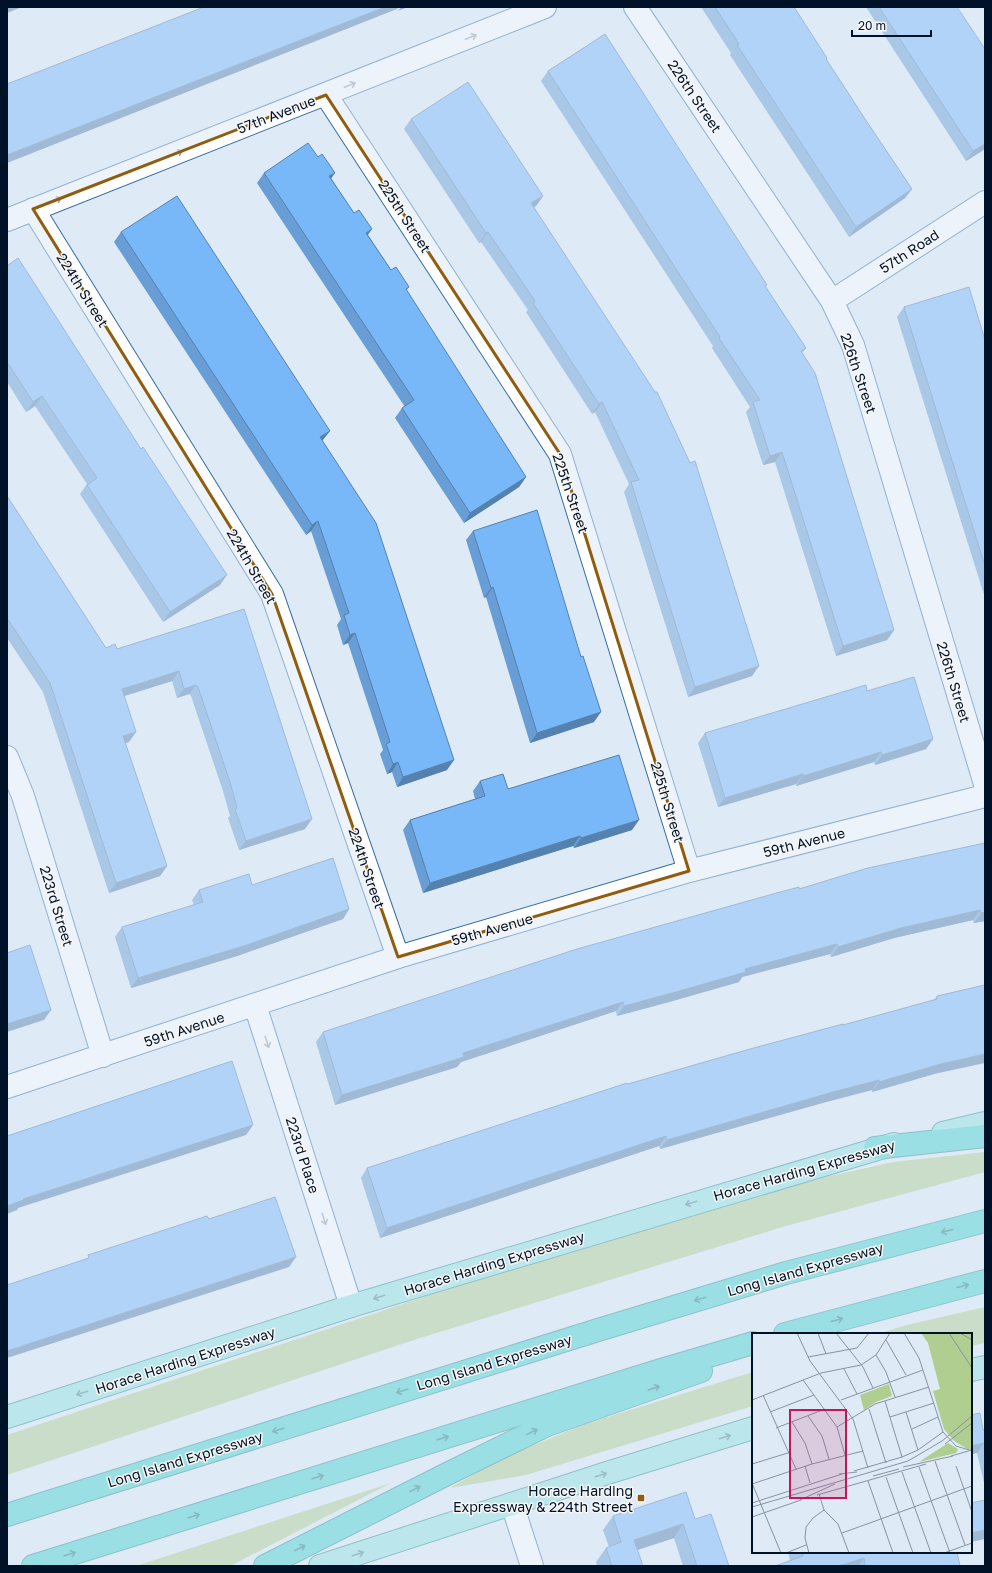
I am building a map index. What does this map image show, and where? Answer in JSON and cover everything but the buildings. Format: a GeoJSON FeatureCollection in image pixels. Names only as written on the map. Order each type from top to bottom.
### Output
{"type":"FeatureCollection","features":[{"type":"Feature","properties":{"kind":"highway"},"geometry":{"type":"LineString","coordinates":[[875,1148],[985,1136]]}},
{"type":"Feature","properties":{"kind":"highway","name":"Long Island Expressway"},"geometry":{"type":"LineString","coordinates":[[7,1515],[582,1334],[771,1277],[985,1221]]}},
{"type":"Feature","properties":{"kind":"highway"},"geometry":{"type":"LineString","coordinates":[[791,1333],[985,1281]]}},
{"type":"Feature","properties":{"kind":"highway"},"geometry":{"type":"LineString","coordinates":[[33,1566],[653,1372],[752,1343]]}},
{"type":"Feature","properties":{"kind":"highway"},"geometry":{"type":"LineString","coordinates":[[265,1566],[448,1473],[547,1425],[688,1377],[752,1349]]}},
{"type":"Feature","properties":{"kind":"main road","name":"Horace Harding Expressway"},"geometry":{"type":"LineString","coordinates":[[7,1417],[351,1306],[875,1148],[985,1123]]}},
{"type":"Feature","properties":{"kind":"main road"},"geometry":{"type":"LineString","coordinates":[[972,1370],[985,1367]]}},
{"type":"Feature","properties":{"kind":"main road"},"geometry":{"type":"LineString","coordinates":[[320,1566],[752,1428]]}},
{"type":"Feature","properties":{"kind":"street","name":"57th Avenue"},"geometry":{"type":"LineString","coordinates":[[7,220],[326,95],[545,7]]}},
{"type":"Feature","properties":{"kind":"street","name":"226th Street"},"geometry":{"type":"LineString","coordinates":[[635,7],[832,301],[853,345],[985,784]]}},
{"type":"Feature","properties":{"kind":"street","name":"225th Street"},"geometry":{"type":"LineString","coordinates":[[326,95],[560,454],[689,872]]}},
{"type":"Feature","properties":{"kind":"street","name":"57th Road"},"geometry":{"type":"LineString","coordinates":[[832,301],[985,202]]}},
{"type":"Feature","properties":{"kind":"street","name":"224th Street"},"geometry":{"type":"LineString","coordinates":[[33,209],[272,594],[398,957]]}},
{"type":"Feature","properties":{"kind":"street","name":"223rd Street"},"geometry":{"type":"LineString","coordinates":[[7,757],[23,796],[103,1056]]}},
{"type":"Feature","properties":{"kind":"street","name":"59th Avenue"},"geometry":{"type":"LineString","coordinates":[[7,1087],[398,957],[689,872],[985,796]]}},
{"type":"Feature","properties":{"kind":"street","name":"223rd Place"},"geometry":{"type":"LineString","coordinates":[[255,1005],[351,1306]]}},
{"type":"Feature","properties":{"kind":"street"},"geometry":{"type":"LineString","coordinates":[[512,1504],[532,1566]]}},
{"type":"Feature","properties":{"kind":"highlighted area"},"geometry":{"type":"Polygon","coordinates":[[[326,95],[560,454],[689,871],[398,957],[272,594],[33,209],[326,95]]]}},
{"type":"Feature","properties":{"kind":"green space"},"geometry":{"type":"Polygon","coordinates":[[[985,1152],[985,1172],[786,1226],[420,1338],[7,1475],[7,1435],[466,1283],[826,1177],[893,1162],[985,1152]]]}},
{"type":"Feature","properties":{"kind":"green space"},"geometry":{"type":"Polygon","coordinates":[[[985,1307],[985,1343],[972,1346],[972,1333],[881,1333],[907,1325],[985,1307]]]}},
{"type":"Feature","properties":{"kind":"green space"},"geometry":{"type":"Polygon","coordinates":[[[752,1372],[752,1406],[526,1475],[450,1488],[500,1459],[585,1424],[752,1372]]]}},
{"type":"Feature","properties":{"kind":"green space"},"geometry":{"type":"Polygon","coordinates":[[[391,1483],[230,1566],[136,1566],[391,1483]]]}},
{"type":"Feature","properties":{"kind":"place","name":"Horace Harding Expressway & 224th Street"},"geometry":{"type":"Point","coordinates":[641,1498]}}]}
